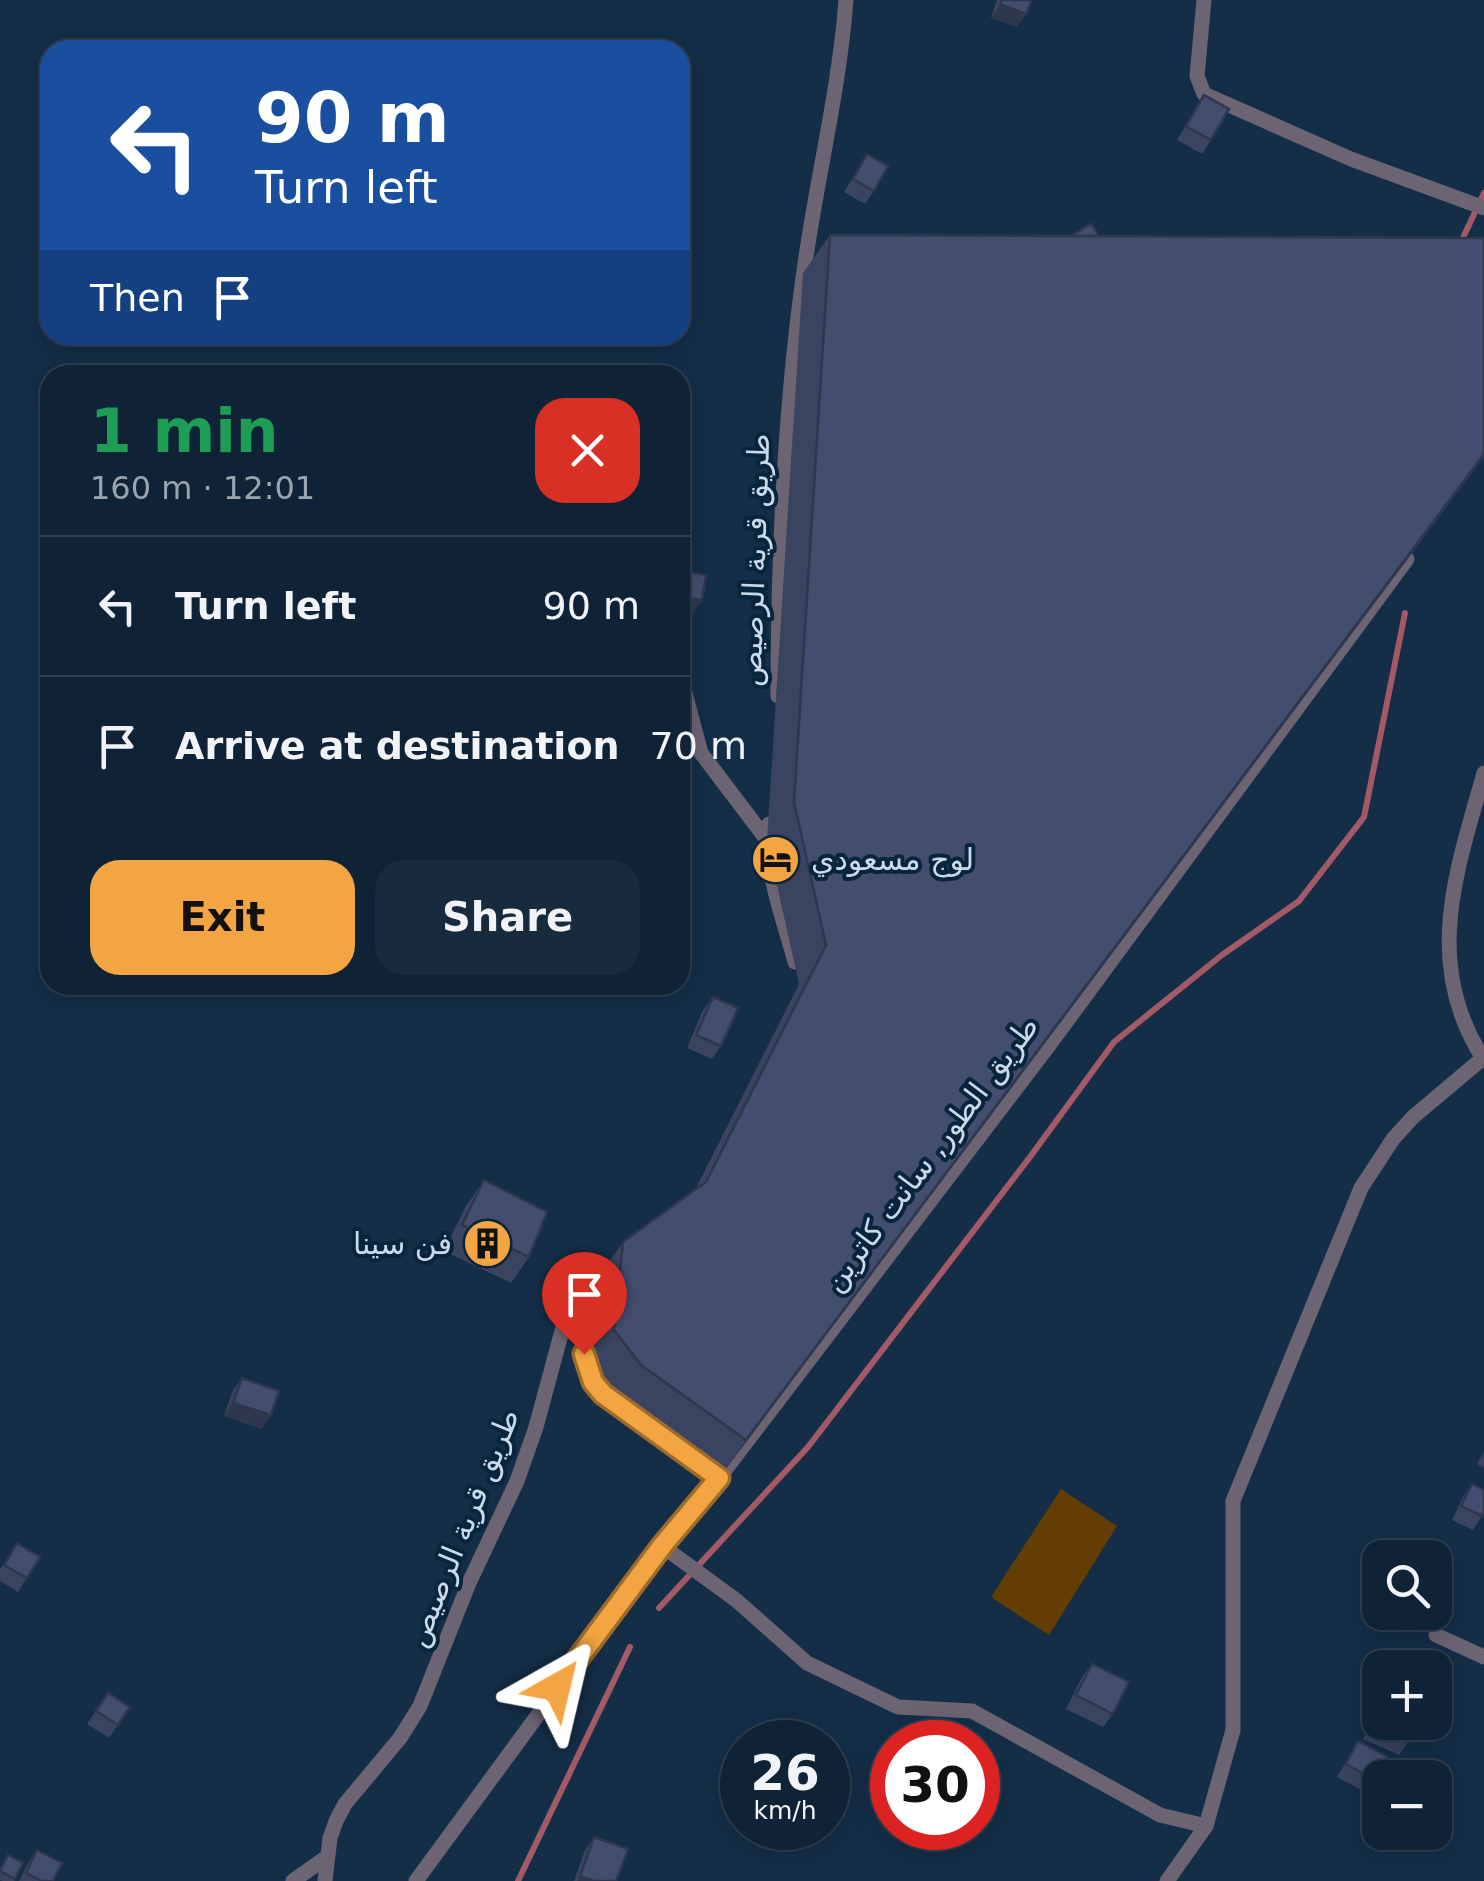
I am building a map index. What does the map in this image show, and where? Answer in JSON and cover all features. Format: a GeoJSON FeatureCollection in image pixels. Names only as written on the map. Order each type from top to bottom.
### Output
{"type":"FeatureCollection","features":[{"type":"Feature","properties":{"kind":"street","name":"طريق قرية الرصيص"},"geometry":{"type":"LineString","coordinates":[[778,708],[778,613],[788,392],[846,0]]}},
{"type":"Feature","properties":{"kind":"street"},"geometry":{"type":"LineString","coordinates":[[1204,0],[1197,76],[1204,94],[1352,159],[1484,208]]}},
{"type":"Feature","properties":{"kind":"street","name":"طريق الطور, سانت كاترين"},"geometry":{"type":"LineString","coordinates":[[416,1881],[662,1546],[719,1478],[1050,1044],[1415,549]]}},
{"type":"Feature","properties":{"kind":"street"},"geometry":{"type":"LineString","coordinates":[[690,714],[700,753],[767,840]]}},
{"type":"Feature","properties":{"kind":"street"},"geometry":{"type":"LineString","coordinates":[[1166,1881],[1206,1826],[1233,1730],[1233,1501],[1361,1188],[1393,1139],[1413,1117],[1483,1059],[1455,1000],[1448,969],[1447,937],[1465,840],[1484,772]]}},
{"type":"Feature","properties":{"kind":"street"},"geometry":{"type":"LineString","coordinates":[[770,802],[767,840],[773,882],[799,984]]}},
{"type":"Feature","properties":{"kind":"street","name":"طريق قرية الرصيص"},"geometry":{"type":"LineString","coordinates":[[325,1881],[330,1838],[344,1804],[400,1738],[420,1706],[527,1454],[566,1316],[584,1290],[628,1258]]}},
{"type":"Feature","properties":{"kind":"street"},"geometry":{"type":"LineString","coordinates":[[596,1280],[584,1338],[587,1368],[603,1394],[660,1435]]}},
{"type":"Feature","properties":{"kind":"street"},"geometry":{"type":"LineString","coordinates":[[704,1468],[719,1478]]}},
{"type":"Feature","properties":{"kind":"street"},"geometry":{"type":"LineString","coordinates":[[662,1546],[736,1600],[807,1663],[898,1707],[972,1711],[1160,1815],[1206,1826]]}},
{"type":"Feature","properties":{"kind":"street"},"geometry":{"type":"LineString","coordinates":[[1436,1635],[1484,1657]]}},
{"type":"Feature","properties":{"kind":"street"},"geometry":{"type":"LineString","coordinates":[[294,1881],[328,1857]]}},
{"type":"Feature","properties":{"kind":"shaded area"},"geometry":{"type":"Polygon","coordinates":[[[1061,1489],[1117,1526],[1049,1635],[991,1597],[1061,1489]]]}},
{"type":"Feature","properties":{"kind":"building"},"geometry":{"type":"Polygon","coordinates":[[[1002,0],[1032,0],[1026,14],[1000,4],[1002,0]]]}},
{"type":"Feature","properties":{"kind":"building"},"geometry":{"type":"Polygon","coordinates":[[[1204,95],[1229,109],[1211,140],[1186,126],[1204,95]]]}},
{"type":"Feature","properties":{"kind":"building"},"geometry":{"type":"Polygon","coordinates":[[[867,154],[888,166],[874,191],[853,179],[867,154]]]}},
{"type":"Feature","properties":{"kind":"building"},"geometry":{"type":"Polygon","coordinates":[[[1091,224],[1099,236],[1070,236],[1091,224]]]}},
{"type":"Feature","properties":{"kind":"building"},"geometry":{"type":"Polygon","coordinates":[[[830,235],[1484,238],[1484,454],[746,1440],[641,1365],[614,1330],[623,1242],[706,1182],[826,945],[794,802],[830,235]]]}},
{"type":"Feature","properties":{"kind":"building"},"geometry":{"type":"Polygon","coordinates":[[[690,573],[706,575],[702,600],[690,598],[690,573]]]}},
{"type":"Feature","properties":{"kind":"building"},"geometry":{"type":"Polygon","coordinates":[[[713,997],[738,1008],[721,1046],[696,1035],[713,997]]]}},
{"type":"Feature","properties":{"kind":"building"},"geometry":{"type":"Polygon","coordinates":[[[484,1180],[547,1212],[529,1257],[462,1225],[484,1180]]]}},
{"type":"Feature","properties":{"kind":"building"},"geometry":{"type":"Polygon","coordinates":[[[242,1378],[279,1391],[271,1415],[233,1403],[242,1378]]]}},
{"type":"Feature","properties":{"kind":"building"},"geometry":{"type":"Polygon","coordinates":[[[1472,1484],[1484,1490],[1482,1516],[1461,1506],[1472,1484]]]}},
{"type":"Feature","properties":{"kind":"building"},"geometry":{"type":"Polygon","coordinates":[[[17,1543],[40,1557],[27,1578],[4,1565],[17,1543]]]}},
{"type":"Feature","properties":{"kind":"building"},"geometry":{"type":"Polygon","coordinates":[[[1092,1664],[1129,1682],[1113,1714],[1076,1695],[1092,1664]]]}},
{"type":"Feature","properties":{"kind":"building"},"geometry":{"type":"Polygon","coordinates":[[[108,1693],[130,1707],[118,1725],[96,1711],[108,1693]]]}},
{"type":"Feature","properties":{"kind":"building"},"geometry":{"type":"Polygon","coordinates":[[[1358,1741],[1388,1757],[1362,1760],[1362,1773],[1346,1764],[1358,1741]]]}},
{"type":"Feature","properties":{"kind":"building"},"geometry":{"type":"Polygon","coordinates":[[[594,1837],[628,1849],[616,1881],[594,1881],[580,1876],[594,1837]]]}},
{"type":"Feature","properties":{"kind":"building"},"geometry":{"type":"Polygon","coordinates":[[[37,1850],[62,1863],[53,1881],[42,1881],[26,1873],[37,1850]]]}},
{"type":"Feature","properties":{"kind":"building"},"geometry":{"type":"Polygon","coordinates":[[[8,1855],[23,1863],[15,1879],[0,1871],[8,1855]]]}},
{"type":"Feature","properties":{"kind":"waterway"},"geometry":{"type":"LineString","coordinates":[[1461,242],[1484,193]]}},
{"type":"Feature","properties":{"kind":"waterway"},"geometry":{"type":"LineString","coordinates":[[659,1608],[808,1447],[1114,1042],[1222,955],[1299,901],[1364,817],[1405,613]]}},
{"type":"Feature","properties":{"kind":"waterway"},"geometry":{"type":"LineString","coordinates":[[518,1881],[630,1647]]}},
{"type":"Feature","properties":{"kind":"place","name":"لوج مسعودي"},"geometry":{"type":"Point","coordinates":[776,860]}},
{"type":"Feature","properties":{"kind":"place","name":"فن سينا"},"geometry":{"type":"Point","coordinates":[487,1244]}},
{"type":"Feature","properties":{"kind":"route"},"geometry":{"type":"LineString","coordinates":[[557,1687],[662,1546],[719,1478],[603,1394],[593,1382],[584,1354]]}}]}
